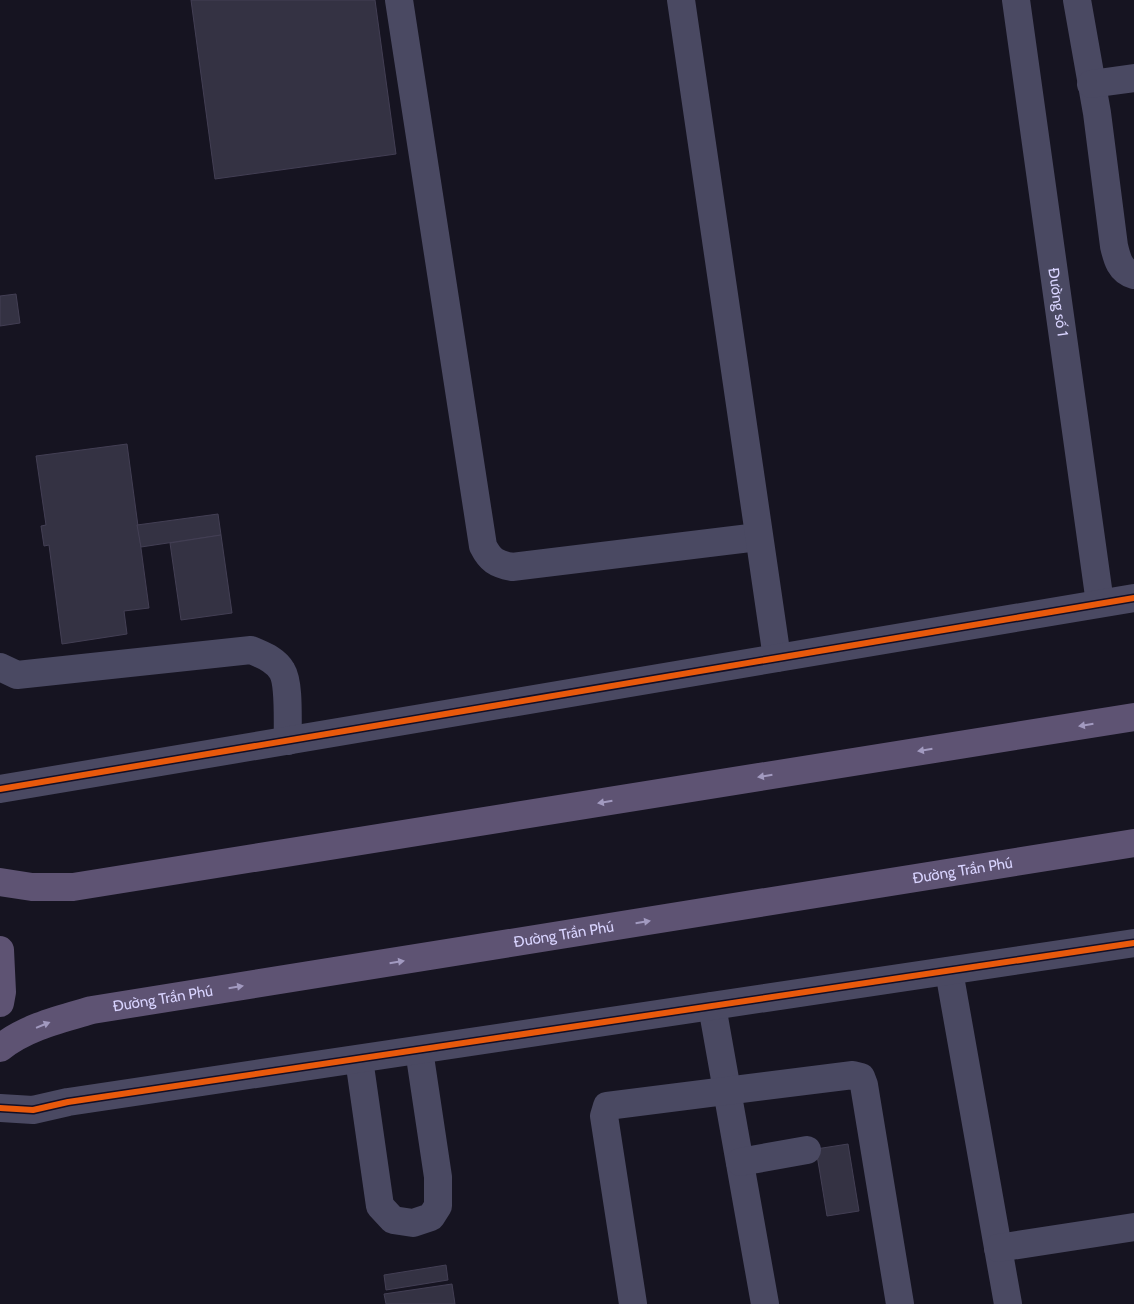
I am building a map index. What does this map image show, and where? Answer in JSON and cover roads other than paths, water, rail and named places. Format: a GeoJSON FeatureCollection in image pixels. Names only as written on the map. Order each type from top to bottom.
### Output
{"type":"FeatureCollection","features":[{"type":"Feature","properties":{"kind":"main road"},"geometry":{"type":"LineString","coordinates":[[0,882],[32,887],[73,887],[1134,717]]}},
{"type":"Feature","properties":{"kind":"main road","name":"Đường Trần Phú"},"geometry":{"type":"LineString","coordinates":[[0,1048],[44,1024],[92,1010],[1134,843]]}},
{"type":"Feature","properties":{"kind":"main road"},"geometry":{"type":"LineString","coordinates":[[0,950],[2,992],[0,1003]]}},
{"type":"Feature","properties":{"kind":"street"},"geometry":{"type":"LineString","coordinates":[[399,0],[481,536],[483,546],[490,559],[499,564],[512,567],[758,538]]}},
{"type":"Feature","properties":{"kind":"street"},"geometry":{"type":"LineString","coordinates":[[681,0],[777,658]]}},
{"type":"Feature","properties":{"kind":"street","name":"Đường số 1"},"geometry":{"type":"LineString","coordinates":[[1016,0],[1100,603]]}},
{"type":"Feature","properties":{"kind":"street"},"geometry":{"type":"LineString","coordinates":[[1077,0],[1097,113],[1117,260],[1127,273],[1134,275]]}},
{"type":"Feature","properties":{"kind":"street"},"geometry":{"type":"LineString","coordinates":[[1091,84],[1134,78]]}},
{"type":"Feature","properties":{"kind":"street"},"geometry":{"type":"LineString","coordinates":[[0,789],[1134,598]]}},
{"type":"Feature","properties":{"kind":"street"},"geometry":{"type":"LineString","coordinates":[[0,667],[17,675],[251,650],[268,657],[283,672],[287,699],[288,741]]}},
{"type":"Feature","properties":{"kind":"street"},"geometry":{"type":"LineString","coordinates":[[0,1108],[33,1110],[68,1102],[1134,943]]}},
{"type":"Feature","properties":{"kind":"street"},"geometry":{"type":"LineString","coordinates":[[949,971],[1008,1304]]}},
{"type":"Feature","properties":{"kind":"street"},"geometry":{"type":"LineString","coordinates":[[712,1006],[765,1304]]}},
{"type":"Feature","properties":{"kind":"street"},"geometry":{"type":"LineString","coordinates":[[359,1059],[380,1206],[393,1220],[413,1223],[431,1217],[436,1211],[439,1200],[438,1177],[419,1050]]}},
{"type":"Feature","properties":{"kind":"street"},"geometry":{"type":"LineString","coordinates":[[633,1304],[604,1116],[607,1106],[853,1075],[861,1077],[900,1304]]}},
{"type":"Feature","properties":{"kind":"street"},"geometry":{"type":"LineString","coordinates":[[740,1162],[807,1150]]}},
{"type":"Feature","properties":{"kind":"street"},"geometry":{"type":"LineString","coordinates":[[998,1248],[1134,1227]]}}]}
